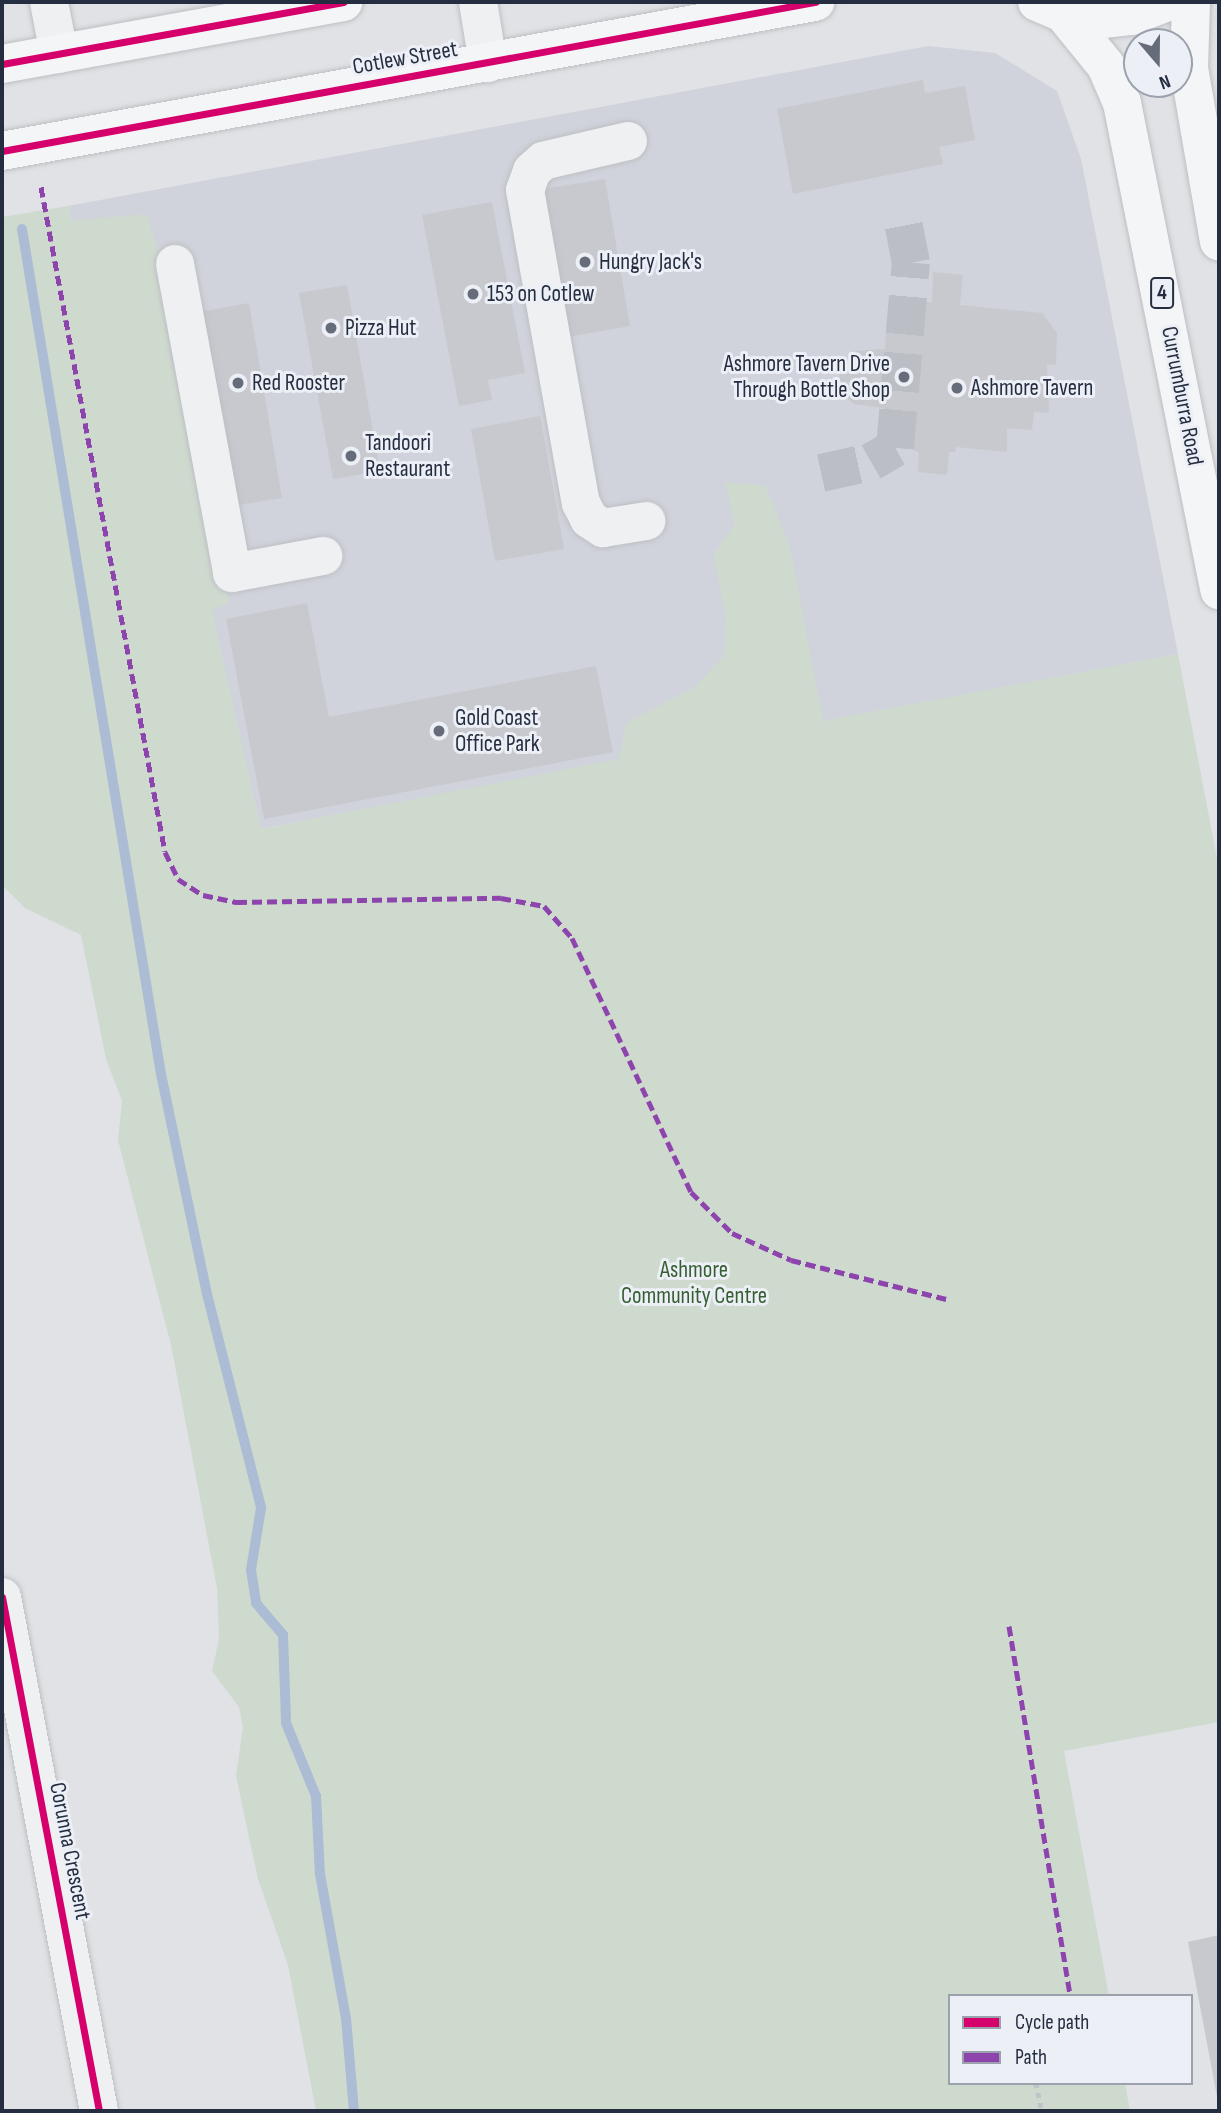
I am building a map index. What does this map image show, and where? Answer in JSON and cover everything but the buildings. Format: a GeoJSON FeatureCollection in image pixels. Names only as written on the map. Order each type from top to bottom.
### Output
{"type":"FeatureCollection","features":[{"type":"Feature","properties":{"kind":"main road"},"geometry":{"type":"LineString","coordinates":[[2,64],[343,2]]}},
{"type":"Feature","properties":{"kind":"main road","name":"Cotlew Street"},"geometry":{"type":"LineString","coordinates":[[2,151],[815,2]]}},
{"type":"Feature","properties":{"kind":"main road","name":"4"},"geometry":{"type":"LineString","coordinates":[[1050,7],[1097,19],[1131,16],[1167,2]]}},
{"type":"Feature","properties":{"kind":"main road"},"geometry":{"type":"LineString","coordinates":[[1191,2],[1189,68],[1219,242]]}},
{"type":"Feature","properties":{"kind":"main road","name":"Currumburra Road"},"geometry":{"type":"LineString","coordinates":[[1050,7],[1106,66],[1122,103],[1219,590]]}},
{"type":"Feature","properties":{"kind":"street"},"geometry":{"type":"LineString","coordinates":[[49,2],[59,54]]}},
{"type":"Feature","properties":{"kind":"street"},"geometry":{"type":"LineString","coordinates":[[478,2],[488,63]]}},
{"type":"Feature","properties":{"kind":"street"},"geometry":{"type":"LineString","coordinates":[[628,141],[554,156],[532,171],[525,190],[581,503],[589,519],[603,528],[646,521]]}},
{"type":"Feature","properties":{"kind":"street"},"geometry":{"type":"LineString","coordinates":[[174,264],[232,573],[323,556]]}},
{"type":"Feature","properties":{"kind":"street","name":"Corunna Crescent"},"geometry":{"type":"LineString","coordinates":[[2,1597],[99,2111]]}},
{"type":"Feature","properties":{"kind":"path"},"geometry":{"type":"LineString","coordinates":[[1036,2085],[1042,2111]]}},
{"type":"Feature","properties":{"kind":"shaded area"},"geometry":{"type":"Polygon","coordinates":[[[928,46],[995,53],[1057,91],[1081,159],[1178,654],[187,843],[68,206],[928,46]]]}},
{"type":"Feature","properties":{"kind":"green space","name":"Ashmore Community Centre"},"geometry":{"type":"Polygon","coordinates":[[[68,206],[71,221],[146,214],[175,301],[169,353],[198,438],[229,602],[212,611],[261,829],[619,759],[626,723],[695,687],[724,656],[725,615],[714,554],[735,524],[725,483],[764,485],[781,523],[791,552],[823,721],[1178,654],[1219,869],[1219,1722],[1064,1751],[1109,1994],[948,1994],[948,2085],[1125,2085],[1130,2111],[316,2111],[288,1965],[258,1879],[236,1776],[243,1727],[239,1707],[212,1671],[219,1639],[217,1588],[171,1345],[118,1140],[122,1101],[106,1059],[81,935],[25,908],[2,885],[2,217],[68,206]]]}},
{"type":"Feature","properties":{"kind":"waterway"},"geometry":{"type":"LineString","coordinates":[[22,229],[161,1074],[207,1294],[261,1508],[251,1570],[256,1603],[283,1635],[286,1723],[316,1796],[320,1874],[346,2018],[354,2111]]}},
{"type":"Feature","properties":{"kind":"tunnel"},"geometry":{"type":"LineString","coordinates":[[821,473],[871,462],[895,448],[911,263],[903,222]]}},
{"type":"Feature","properties":{"kind":"marked path"},"geometry":{"type":"LineString","coordinates":[[41,187],[165,852],[178,879],[203,895],[237,902],[501,898],[544,906],[572,938],[691,1192],[732,1233],[791,1260],[946,1299]]}},
{"type":"Feature","properties":{"kind":"marked path"},"geometry":{"type":"LineString","coordinates":[[1009,1626],[1070,1994]]}},
{"type":"Feature","properties":{"kind":"cycle path"},"geometry":{"type":"LineString","coordinates":[[2,64],[343,2]]}},
{"type":"Feature","properties":{"kind":"cycle path"},"geometry":{"type":"LineString","coordinates":[[2,151],[815,2]]}},
{"type":"Feature","properties":{"kind":"cycle path"},"geometry":{"type":"LineString","coordinates":[[2,1597],[99,2111]]}},
{"type":"Feature","properties":{"kind":"place","name":"Hungry Jack's"},"geometry":{"type":"Point","coordinates":[585,262]}},
{"type":"Feature","properties":{"kind":"place","name":"153 on Cotlew"},"geometry":{"type":"Point","coordinates":[473,294]}},
{"type":"Feature","properties":{"kind":"place","name":"Pizza Hut"},"geometry":{"type":"Point","coordinates":[331,328]}},
{"type":"Feature","properties":{"kind":"place","name":"Ashmore Tavern Drive Through Bottle Shop"},"geometry":{"type":"Point","coordinates":[904,377]}},
{"type":"Feature","properties":{"kind":"place","name":"Red Rooster"},"geometry":{"type":"Point","coordinates":[238,383]}},
{"type":"Feature","properties":{"kind":"place","name":"Ashmore Tavern"},"geometry":{"type":"Point","coordinates":[957,388]}},
{"type":"Feature","properties":{"kind":"place","name":"Tandoori Restaurant"},"geometry":{"type":"Point","coordinates":[351,456]}},
{"type":"Feature","properties":{"kind":"place","name":"Gold Coast Office Park"},"geometry":{"type":"Point","coordinates":[439,731]}}]}
